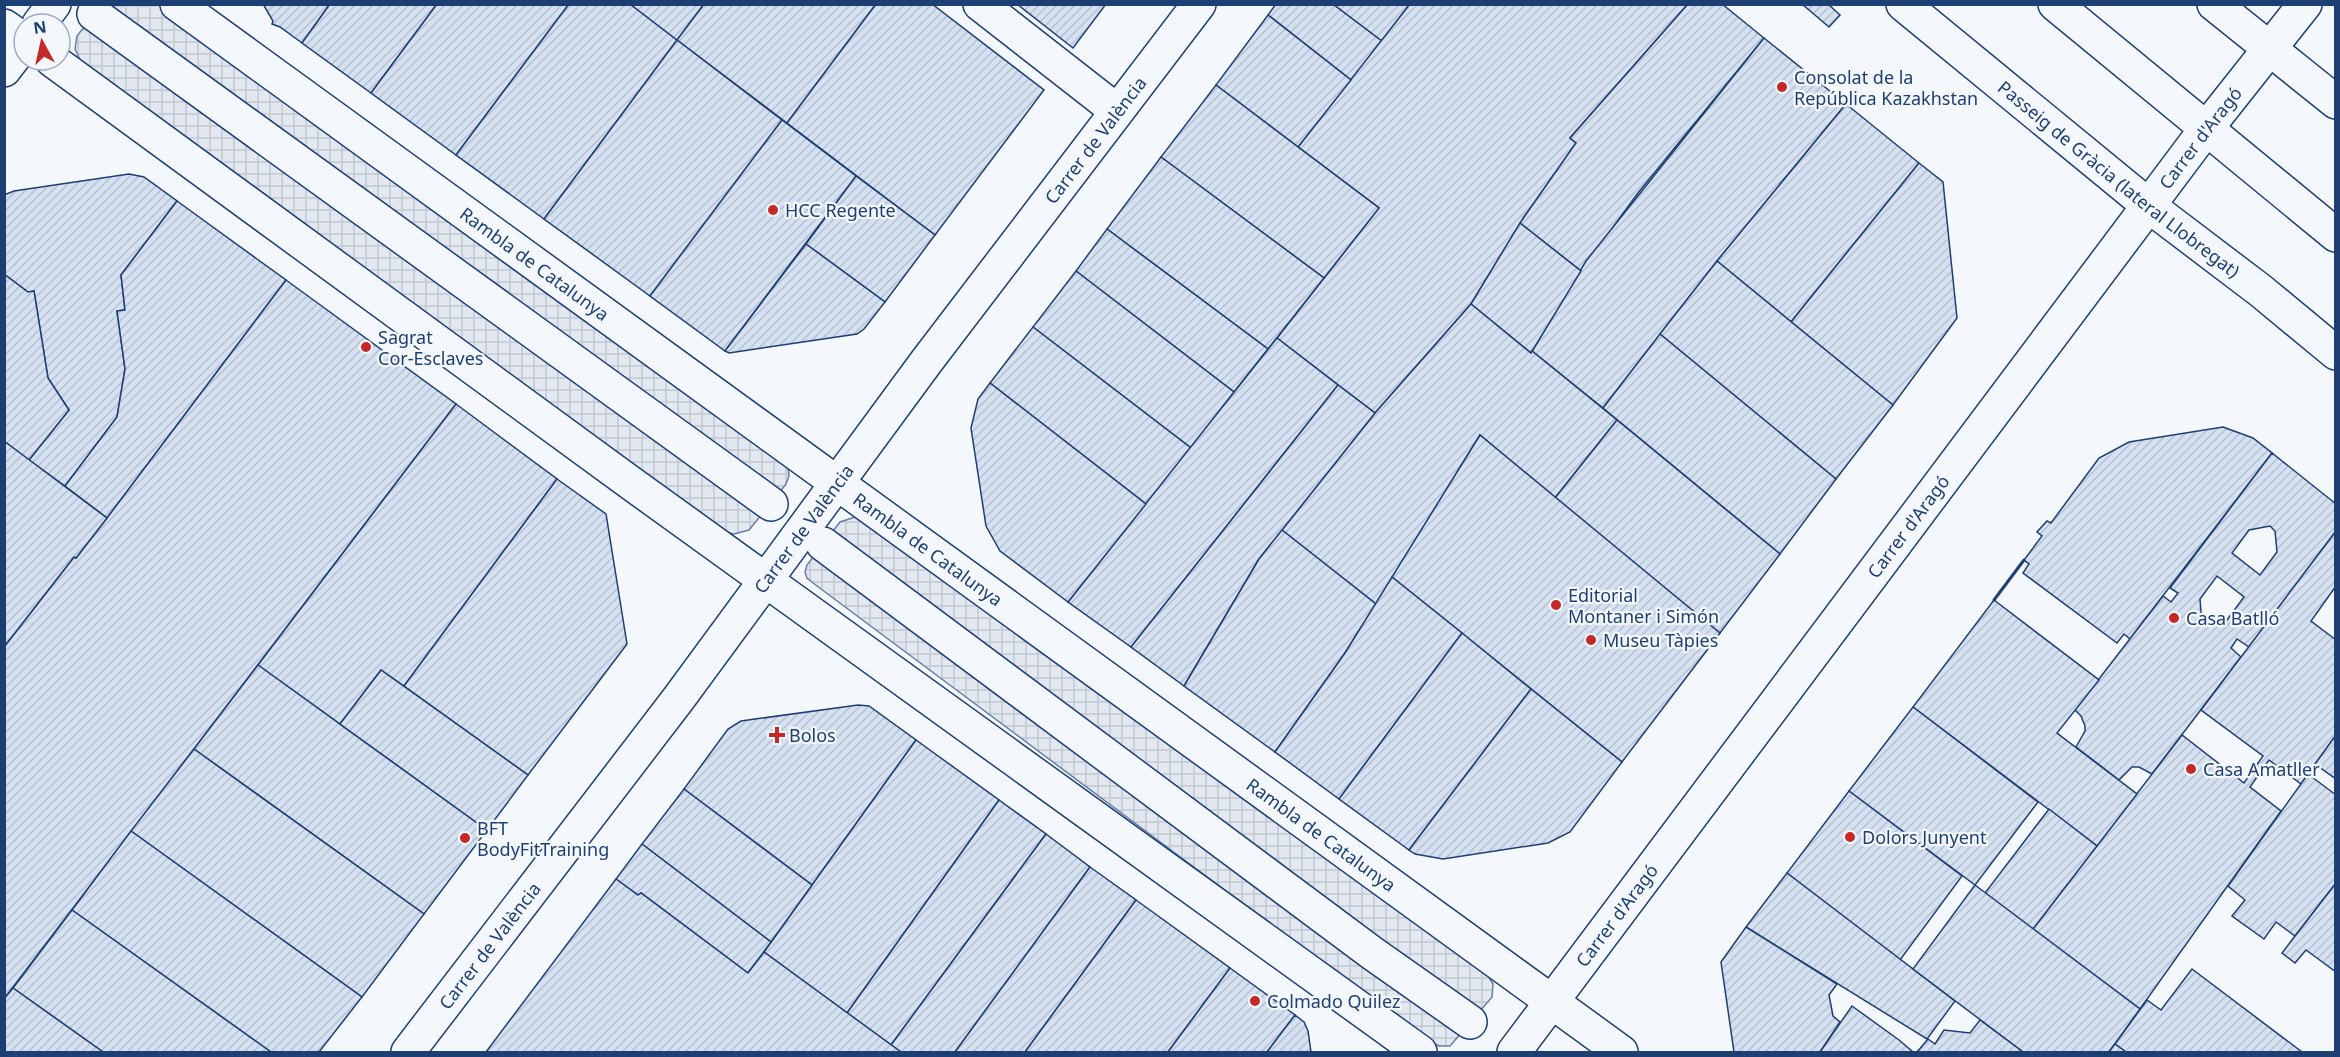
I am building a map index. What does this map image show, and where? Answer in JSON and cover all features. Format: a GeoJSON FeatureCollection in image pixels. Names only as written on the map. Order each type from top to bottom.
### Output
{"type":"FeatureCollection","features":[{"type":"Feature","properties":{"kind":"street","name":"Rambla de Catalunya"},"geometry":{"type":"LineString","coordinates":[[177,4],[1621,1053]]}},
{"type":"Feature","properties":{"kind":"street"},"geometry":{"type":"LineString","coordinates":[[980,4],[1117,111]]}},
{"type":"Feature","properties":{"kind":"street","name":"Carrer de València"},"geometry":{"type":"LineString","coordinates":[[408,1053],[680,698],[926,362],[1199,4]]}},
{"type":"Feature","properties":{"kind":"street","name":"Passeig de Gràcia (lateral Llobregat)"},"geometry":{"type":"LineString","coordinates":[[1903,4],[2149,206],[2261,291],[2336,353]]}},
{"type":"Feature","properties":{"kind":"street"},"geometry":{"type":"LineString","coordinates":[[2055,4],[2336,235]]}},
{"type":"Feature","properties":{"kind":"street"},"geometry":{"type":"LineString","coordinates":[[2214,4],[2336,102]]}},
{"type":"Feature","properties":{"kind":"street","name":"Carrer d'Aragó"},"geometry":{"type":"LineString","coordinates":[[1514,1053],[2206,129],[2271,50],[2305,4]]}},
{"type":"Feature","properties":{"kind":"street"},"geometry":{"type":"LineString","coordinates":[[94,14],[771,504]]}},
{"type":"Feature","properties":{"kind":"street"},"geometry":{"type":"LineString","coordinates":[[68,72],[765,580],[1420,1053]]}},
{"type":"Feature","properties":{"kind":"street"},"geometry":{"type":"LineString","coordinates":[[823,544],[1372,953],[1470,1022]]}},
{"type":"Feature","properties":{"kind":"shaded area"},"geometry":{"type":"Polygon","coordinates":[[[101,5],[160,5],[788,466],[789,476],[786,484],[749,530],[734,534],[721,531],[636,471],[80,60],[75,49],[77,36],[101,5]]]}},
{"type":"Feature","properties":{"kind":"shaded area"},"geometry":{"type":"Polygon","coordinates":[[[855,517],[1487,974],[1493,984],[1492,997],[1450,1046],[1439,1046],[1423,1038],[813,583],[807,578],[805,572],[807,565],[840,522],[855,517]]]}},
{"type":"Feature","properties":{"kind":"building"},"geometry":{"type":"Polygon","coordinates":[[[263,4],[330,4],[302,43],[272,24],[273,21],[263,4]]]}},
{"type":"Feature","properties":{"kind":"building"},"geometry":{"type":"Polygon","coordinates":[[[330,4],[437,4],[371,93],[302,43],[330,4]]]}},
{"type":"Feature","properties":{"kind":"building"},"geometry":{"type":"Polygon","coordinates":[[[437,4],[569,4],[456,155],[371,93],[437,4]]]}},
{"type":"Feature","properties":{"kind":"building"},"geometry":{"type":"Polygon","coordinates":[[[569,4],[630,4],[677,40],[544,219],[456,155],[569,4]]]}},
{"type":"Feature","properties":{"kind":"building"},"geometry":{"type":"Polygon","coordinates":[[[630,4],[704,4],[677,40],[630,4]]]}},
{"type":"Feature","properties":{"kind":"building"},"geometry":{"type":"Polygon","coordinates":[[[704,4],[876,4],[787,123],[677,40],[704,4]]]}},
{"type":"Feature","properties":{"kind":"building"},"geometry":{"type":"Polygon","coordinates":[[[876,4],[932,4],[1044,90],[935,235],[787,123],[876,4]]]}},
{"type":"Feature","properties":{"kind":"building"},"geometry":{"type":"Polygon","coordinates":[[[1017,4],[1106,4],[1073,48],[1017,4]]]}},
{"type":"Feature","properties":{"kind":"building"},"geometry":{"type":"Polygon","coordinates":[[[1276,4],[1333,4],[1382,41],[1351,80],[1268,15],[1276,4]]]}},
{"type":"Feature","properties":{"kind":"building"},"geometry":{"type":"Polygon","coordinates":[[[1333,4],[1410,4],[1382,41],[1333,4]]]}},
{"type":"Feature","properties":{"kind":"building"},"geometry":{"type":"Polygon","coordinates":[[[1410,4],[1688,4],[1570,138],[1576,143],[1524,217],[1471,304],[1375,413],[1277,338],[1379,208],[1298,147],[1410,4]]]}},
{"type":"Feature","properties":{"kind":"building"},"geometry":{"type":"Polygon","coordinates":[[[1688,4],[1722,4],[1764,38],[1638,193],[1581,271],[1520,223],[1576,143],[1570,138],[1688,4]]]}},
{"type":"Feature","properties":{"kind":"building"},"geometry":{"type":"Polygon","coordinates":[[[1802,4],[1828,4],[1840,15],[1829,27],[1802,4]]]}},
{"type":"Feature","properties":{"kind":"building"},"geometry":{"type":"Polygon","coordinates":[[[1268,15],[1351,80],[1298,147],[1216,85],[1268,15]]]}},
{"type":"Feature","properties":{"kind":"building"},"geometry":{"type":"Polygon","coordinates":[[[1764,38],[1846,104],[1717,261],[1603,408],[1532,351],[1586,261],[1764,38]]]}},
{"type":"Feature","properties":{"kind":"building"},"geometry":{"type":"Polygon","coordinates":[[[677,40],[782,120],[650,296],[544,219],[677,40]]]}},
{"type":"Feature","properties":{"kind":"building"},"geometry":{"type":"Polygon","coordinates":[[[1216,85],[1379,208],[1324,278],[1161,157],[1216,85]]]}},
{"type":"Feature","properties":{"kind":"building"},"geometry":{"type":"Polygon","coordinates":[[[1846,104],[1919,163],[1791,322],[1717,261],[1846,104]]]}},
{"type":"Feature","properties":{"kind":"building","name":"HCC Regente"},"geometry":{"type":"Polygon","coordinates":[[[782,120],[856,176],[725,351],[650,296],[782,120]]]}},
{"type":"Feature","properties":{"kind":"building"},"geometry":{"type":"Polygon","coordinates":[[[1161,157],[1324,278],[1268,349],[1107,229],[1161,157]]]}},
{"type":"Feature","properties":{"kind":"building"},"geometry":{"type":"Polygon","coordinates":[[[1919,163],[1943,182],[1957,318],[1893,405],[1791,322],[1919,163]]]}},
{"type":"Feature","properties":{"kind":"building"},"geometry":{"type":"Polygon","coordinates":[[[129,174],[144,177],[177,201],[121,275],[125,310],[117,311],[125,369],[117,417],[65,486],[29,460],[69,410],[48,378],[34,291],[28,292],[4,274],[4,195],[14,191],[129,174]]]}},
{"type":"Feature","properties":{"kind":"building"},"geometry":{"type":"Polygon","coordinates":[[[856,176],[935,235],[885,302],[806,244],[856,176]]]}},
{"type":"Feature","properties":{"kind":"building"},"geometry":{"type":"Polygon","coordinates":[[[177,201],[286,280],[107,518],[65,486],[117,417],[125,369],[117,311],[125,310],[121,275],[177,201]]]}},
{"type":"Feature","properties":{"kind":"building"},"geometry":{"type":"Polygon","coordinates":[[[1520,223],[1581,271],[1531,353],[1471,304],[1520,223]]]}},
{"type":"Feature","properties":{"kind":"building"},"geometry":{"type":"Polygon","coordinates":[[[1107,229],[1268,349],[1234,392],[1076,271],[1107,229]]]}},
{"type":"Feature","properties":{"kind":"building"},"geometry":{"type":"Polygon","coordinates":[[[806,244],[885,302],[864,329],[857,334],[729,353],[725,351],[806,244]]]}},
{"type":"Feature","properties":{"kind":"building"},"geometry":{"type":"Polygon","coordinates":[[[1717,261],[1893,405],[1836,479],[1660,334],[1717,261]]]}},
{"type":"Feature","properties":{"kind":"building"},"geometry":{"type":"Polygon","coordinates":[[[1076,271],[1234,392],[1191,448],[1033,327],[1076,271]]]}},
{"type":"Feature","properties":{"kind":"building"},"geometry":{"type":"Polygon","coordinates":[[[4,274],[28,292],[34,291],[48,378],[69,410],[29,460],[4,441],[4,274]]]}},
{"type":"Feature","properties":{"kind":"building"},"geometry":{"type":"Polygon","coordinates":[[[286,280],[456,404],[4,999],[4,647],[107,518],[286,280]]]}},
{"type":"Feature","properties":{"kind":"building"},"geometry":{"type":"Polygon","coordinates":[[[1471,304],[1617,420],[1555,498],[1480,435],[1376,604],[1282,530],[1375,413],[1471,304]]]}},
{"type":"Feature","properties":{"kind":"building"},"geometry":{"type":"Polygon","coordinates":[[[1033,327],[1191,448],[1146,504],[990,383],[1033,327]]]}},
{"type":"Feature","properties":{"kind":"building"},"geometry":{"type":"Polygon","coordinates":[[[1660,334],[1836,479],[1780,554],[1603,408],[1660,334]]]}},
{"type":"Feature","properties":{"kind":"building"},"geometry":{"type":"Polygon","coordinates":[[[1277,338],[1338,385],[1131,647],[1068,602],[1277,338]]]}},
{"type":"Feature","properties":{"kind":"building"},"geometry":{"type":"Polygon","coordinates":[[[990,383],[1146,504],[1068,602],[1000,551],[986,526],[971,428],[978,399],[990,383]]]}},
{"type":"Feature","properties":{"kind":"building"},"geometry":{"type":"Polygon","coordinates":[[[1338,385],[1375,413],[1259,559],[1184,686],[1131,647],[1338,385]]]}},
{"type":"Feature","properties":{"kind":"building"},"geometry":{"type":"Polygon","coordinates":[[[456,404],[557,479],[404,686],[381,670],[340,724],[258,665],[456,404]]]}},
{"type":"Feature","properties":{"kind":"building"},"geometry":{"type":"Polygon","coordinates":[[[1617,420],[1780,554],[1720,633],[1555,498],[1617,420]]]}},
{"type":"Feature","properties":{"kind":"building"},"geometry":{"type":"Polygon","coordinates":[[[2223,427],[2253,438],[2272,453],[2130,639],[2124,634],[2117,643],[2023,573],[2029,564],[2024,560],[2042,536],[2037,532],[2047,521],[2051,523],[2099,458],[2129,442],[2223,427]]]}},
{"type":"Feature","properties":{"kind":"building","name":"Editorial Montaner i Simón"},"geometry":{"type":"Polygon","coordinates":[[[1480,435],[1720,633],[1622,762],[1392,577],[1480,435]]]}},
{"type":"Feature","properties":{"kind":"building"},"geometry":{"type":"Polygon","coordinates":[[[4,441],[107,518],[4,647],[4,441]]]}},
{"type":"Feature","properties":{"kind":"building","name":"Casa Batlló"},"geometry":{"type":"Polygon","coordinates":[[[2272,453],[2336,504],[2336,531],[2249,647],[2237,639],[2231,648],[2241,657],[2152,774],[2139,767],[2132,767],[2119,780],[2076,747],[2085,731],[2085,726],[2081,716],[2075,710],[2163,596],[2171,602],[2178,593],[2170,588],[2272,453]],[[2270,526],[2249,530],[2232,553],[2260,575],[2277,552],[2275,531],[2270,526]],[[2217,576],[2200,599],[2202,625],[2227,620],[2244,597],[2217,576]]]}},
{"type":"Feature","properties":{"kind":"building"},"geometry":{"type":"Polygon","coordinates":[[[557,479],[606,514],[627,644],[528,775],[404,686],[557,479]]]}},
{"type":"Feature","properties":{"kind":"building"},"geometry":{"type":"Polygon","coordinates":[[[1282,530],[1376,604],[1345,653],[1275,752],[1184,686],[1259,559],[1282,530]]]}},
{"type":"Feature","properties":{"kind":"building","name":"Casa Amatller"},"geometry":{"type":"Polygon","coordinates":[[[2336,531],[2336,586],[2311,621],[2336,640],[2336,735],[2301,784],[2269,760],[2250,787],[2281,811],[2140,1009],[2033,929],[2182,735],[2244,783],[2263,756],[2201,710],[2336,531]]]}},
{"type":"Feature","properties":{"kind":"building"},"geometry":{"type":"Polygon","coordinates":[[[1392,577],[1462,633],[1339,799],[1275,752],[1345,653],[1392,577]]]}},
{"type":"Feature","properties":{"kind":"building"},"geometry":{"type":"Polygon","coordinates":[[[1994,600],[2099,680],[2057,733],[2137,794],[2097,846],[1913,707],[1994,600]]]}},
{"type":"Feature","properties":{"kind":"building"},"geometry":{"type":"Polygon","coordinates":[[[1462,633],[1531,689],[1409,850],[1339,799],[1462,633]]]}},
{"type":"Feature","properties":{"kind":"building"},"geometry":{"type":"Polygon","coordinates":[[[258,665],[487,830],[424,914],[194,749],[258,665]]]}},
{"type":"Feature","properties":{"kind":"building"},"geometry":{"type":"Polygon","coordinates":[[[381,670],[528,775],[487,830],[340,724],[381,670]]]}},
{"type":"Feature","properties":{"kind":"building"},"geometry":{"type":"Polygon","coordinates":[[[1531,689],[1622,762],[1570,832],[1548,843],[1443,859],[1415,854],[1409,850],[1531,689]]]}},
{"type":"Feature","properties":{"kind":"building"},"geometry":{"type":"Polygon","coordinates":[[[858,705],[869,706],[916,740],[812,885],[684,789],[728,729],[741,721],[858,705]]]}},
{"type":"Feature","properties":{"kind":"building"},"geometry":{"type":"Polygon","coordinates":[[[1913,707],[2038,802],[1975,885],[1849,791],[1913,707]]]}},
{"type":"Feature","properties":{"kind":"building"},"geometry":{"type":"Polygon","coordinates":[[[2336,735],[2336,779],[2315,764],[2336,735]]]}},
{"type":"Feature","properties":{"kind":"building"},"geometry":{"type":"Polygon","coordinates":[[[916,740],[999,800],[847,1013],[764,952],[916,740]]]}},
{"type":"Feature","properties":{"kind":"building"},"geometry":{"type":"Polygon","coordinates":[[[194,749],[424,914],[362,997],[131,831],[194,749]]]}},
{"type":"Feature","properties":{"kind":"building"},"geometry":{"type":"Polygon","coordinates":[[[2308,774],[2336,795],[2336,883],[2295,936],[2276,922],[2264,939],[2232,916],[2245,900],[2228,886],[2308,774]]]}},
{"type":"Feature","properties":{"kind":"building"},"geometry":{"type":"Polygon","coordinates":[[[684,789],[812,885],[771,942],[642,844],[684,789]]]}},
{"type":"Feature","properties":{"kind":"building"},"geometry":{"type":"Polygon","coordinates":[[[1849,791],[1962,876],[1900,960],[1787,873],[1849,791]]]}},
{"type":"Feature","properties":{"kind":"building"},"geometry":{"type":"Polygon","coordinates":[[[999,800],[1046,834],[891,1045],[847,1013],[999,800]]]}},
{"type":"Feature","properties":{"kind":"building"},"geometry":{"type":"Polygon","coordinates":[[[2049,809],[2097,846],[2033,929],[1985,893],[2049,809]]]}},
{"type":"Feature","properties":{"kind":"building"},"geometry":{"type":"Polygon","coordinates":[[[131,831],[362,997],[319,1052],[271,1052],[72,910],[131,831]]]}},
{"type":"Feature","properties":{"kind":"building"},"geometry":{"type":"Polygon","coordinates":[[[1046,834],[1090,867],[955,1052],[901,1052],[891,1045],[1046,834]]]}},
{"type":"Feature","properties":{"kind":"building"},"geometry":{"type":"Polygon","coordinates":[[[642,844],[771,942],[748,973],[641,893],[638,895],[616,879],[642,844]]]}},
{"type":"Feature","properties":{"kind":"building"},"geometry":{"type":"Polygon","coordinates":[[[1090,867],[1136,900],[1025,1052],[955,1052],[1090,867]]]}},
{"type":"Feature","properties":{"kind":"building"},"geometry":{"type":"Polygon","coordinates":[[[1787,873],[1955,1001],[1927,1039],[1746,927],[1787,873]]]}},
{"type":"Feature","properties":{"kind":"building"},"geometry":{"type":"Polygon","coordinates":[[[616,879],[638,895],[641,893],[748,973],[764,952],[901,1052],[486,1052],[616,879]]]}},
{"type":"Feature","properties":{"kind":"building"},"geometry":{"type":"Polygon","coordinates":[[[2336,883],[2336,972],[2306,950],[2295,963],[2282,953],[2336,883]]]}},
{"type":"Feature","properties":{"kind":"building"},"geometry":{"type":"Polygon","coordinates":[[[1975,885],[2140,1009],[2109,1052],[2023,1052],[1913,969],[1975,885]]]}},
{"type":"Feature","properties":{"kind":"building"},"geometry":{"type":"Polygon","coordinates":[[[1136,900],[1230,968],[1168,1052],[1025,1052],[1136,900]]]}},
{"type":"Feature","properties":{"kind":"building"},"geometry":{"type":"Polygon","coordinates":[[[72,910],[271,1052],[103,1052],[13,988],[72,910]]]}},
{"type":"Feature","properties":{"kind":"building"},"geometry":{"type":"Polygon","coordinates":[[[1746,927],[1837,984],[1829,995],[1833,1016],[1840,1022],[1820,1052],[1734,1052],[1721,962],[1746,927]]]}},
{"type":"Feature","properties":{"kind":"building"},"geometry":{"type":"Polygon","coordinates":[[[1230,968],[1295,1015],[1267,1052],[1168,1052],[1230,968]]]}},
{"type":"Feature","properties":{"kind":"building"},"geometry":{"type":"Polygon","coordinates":[[[2192,969],[2302,1052],[2126,1052],[2115,1044],[2147,1000],[2161,1010],[2192,969]]]}},
{"type":"Feature","properties":{"kind":"building"},"geometry":{"type":"Polygon","coordinates":[[[13,988],[103,1052],[4,1052],[4,999],[13,988]]]}},
{"type":"Feature","properties":{"kind":"building"},"geometry":{"type":"Polygon","coordinates":[[[1852,1006],[1899,1040],[1913,1052],[1820,1052],[1852,1006]]]}},
{"type":"Feature","properties":{"kind":"building"},"geometry":{"type":"Polygon","coordinates":[[[1295,1015],[1304,1022],[1308,1031],[1311,1052],[1267,1052],[1295,1015]]]}},
{"type":"Feature","properties":{"kind":"building"},"geometry":{"type":"Polygon","coordinates":[[[1980,1020],[2023,1052],[1917,1052],[1928,1039],[1935,1044],[1944,1030],[1970,1033],[1980,1020]]]}},
{"type":"Feature","properties":{"kind":"building"},"geometry":{"type":"Polygon","coordinates":[[[2115,1044],[2126,1052],[2109,1052],[2115,1044]]]}},
{"type":"Feature","properties":{"kind":"wall"},"geometry":{"type":"LineString","coordinates":[[1994,600],[2024,560]]}},
{"type":"Feature","properties":{"kind":"place","name":"Consolat de la República Kazakhstan"},"geometry":{"type":"Point","coordinates":[1782,87]}},
{"type":"Feature","properties":{"kind":"place","name":"HCC Regente"},"geometry":{"type":"Point","coordinates":[773,210]}},
{"type":"Feature","properties":{"kind":"place","name":"Sagrat Cor-Esclaves"},"geometry":{"type":"Point","coordinates":[366,347]}},
{"type":"Feature","properties":{"kind":"place","name":"Editorial Montaner i Simón"},"geometry":{"type":"Point","coordinates":[1556,605]}},
{"type":"Feature","properties":{"kind":"place","name":"Casa Batlló"},"geometry":{"type":"Point","coordinates":[2174,618]}},
{"type":"Feature","properties":{"kind":"place","name":"Museu Tàpies"},"geometry":{"type":"Point","coordinates":[1591,640]}},
{"type":"Feature","properties":{"kind":"place","name":"Bolos"},"geometry":{"type":"Point","coordinates":[777,735]}},
{"type":"Feature","properties":{"kind":"place","name":"Casa Amatller"},"geometry":{"type":"Point","coordinates":[2191,769]}},
{"type":"Feature","properties":{"kind":"place","name":"Dolors Junyent"},"geometry":{"type":"Point","coordinates":[1850,837]}},
{"type":"Feature","properties":{"kind":"place","name":"BFT BodyFitTraining"},"geometry":{"type":"Point","coordinates":[465,838]}},
{"type":"Feature","properties":{"kind":"place","name":"Colmado Quilez"},"geometry":{"type":"Point","coordinates":[1255,1001]}}]}
